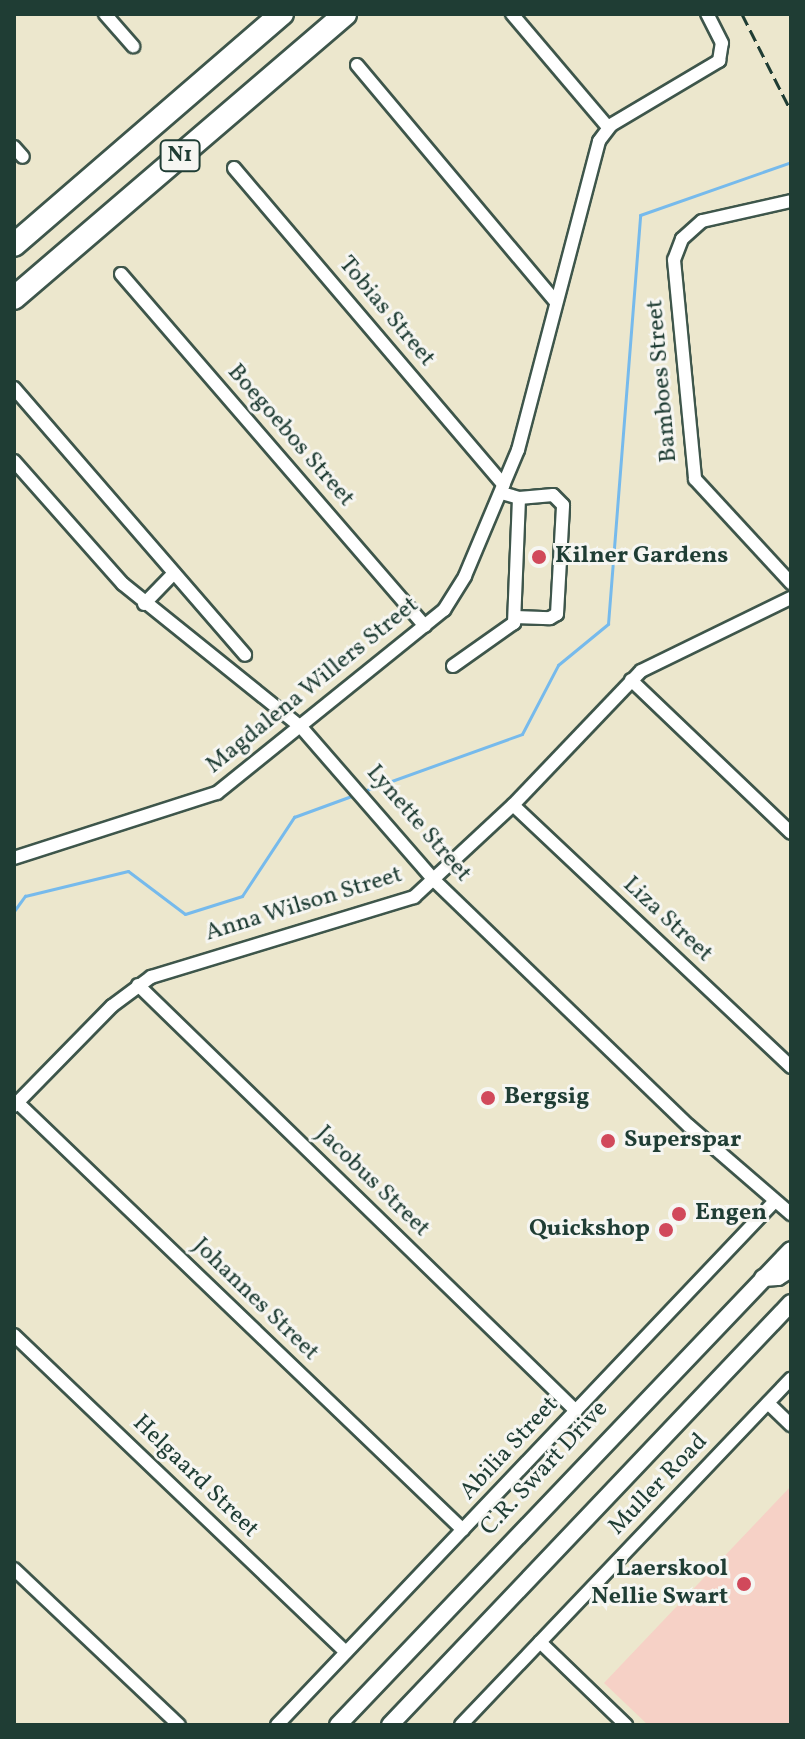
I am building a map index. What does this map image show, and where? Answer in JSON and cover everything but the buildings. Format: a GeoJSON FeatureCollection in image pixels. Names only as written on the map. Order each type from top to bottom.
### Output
{"type":"FeatureCollection","features":[{"type":"Feature","properties":{"kind":"highway","name":"N1"},"geometry":{"type":"LineString","coordinates":[[14,245],[282,14]]}},
{"type":"Feature","properties":{"kind":"highway","name":"N1"},"geometry":{"type":"LineString","coordinates":[[14,298],[345,14]]}},
{"type":"Feature","properties":{"kind":"main road","name":"C.R. Swart Drive"},"geometry":{"type":"LineString","coordinates":[[338,1725],[791,1250]]}},
{"type":"Feature","properties":{"kind":"main road"},"geometry":{"type":"LineString","coordinates":[[763,1278],[778,1277],[791,1269]]}},
{"type":"Feature","properties":{"kind":"main road"},"geometry":{"type":"LineString","coordinates":[[390,1725],[791,1303]]}},
{"type":"Feature","properties":{"kind":"street"},"geometry":{"type":"LineString","coordinates":[[105,14],[133,46]]}},
{"type":"Feature","properties":{"kind":"street"},"geometry":{"type":"LineString","coordinates":[[512,14],[608,127],[716,65],[722,43],[707,14]]}},
{"type":"Feature","properties":{"kind":"street"},"geometry":{"type":"LineString","coordinates":[[357,65],[556,302]]}},
{"type":"Feature","properties":{"kind":"street","name":"Magdalena Willers Street"},"geometry":{"type":"LineString","coordinates":[[14,858],[217,793],[425,626],[456,593],[503,489],[592,160],[608,127]]}},
{"type":"Feature","properties":{"kind":"street","name":"Tobias Street"},"geometry":{"type":"LineString","coordinates":[[234,168],[503,489]]}},
{"type":"Feature","properties":{"kind":"street","name":"Bamboes Street"},"geometry":{"type":"LineString","coordinates":[[791,201],[710,218],[684,235],[674,260],[695,479],[791,583]]}},
{"type":"Feature","properties":{"kind":"street","name":"Boegoebos Street"},"geometry":{"type":"LineString","coordinates":[[121,274],[425,626]]}},
{"type":"Feature","properties":{"kind":"street"},"geometry":{"type":"LineString","coordinates":[[14,388],[245,655]]}},
{"type":"Feature","properties":{"kind":"street","name":"Lynette Street"},"geometry":{"type":"LineString","coordinates":[[14,461],[144,604],[301,727],[373,805],[435,881],[774,1202],[791,1214]]}},
{"type":"Feature","properties":{"kind":"street"},"geometry":{"type":"LineString","coordinates":[[503,489],[519,498],[553,495],[563,505],[557,614],[550,618],[515,617]]}},
{"type":"Feature","properties":{"kind":"street"},"geometry":{"type":"LineString","coordinates":[[453,666],[509,630],[515,617],[519,498]]}},
{"type":"Feature","properties":{"kind":"street"},"geometry":{"type":"LineString","coordinates":[[144,604],[174,573]]}},
{"type":"Feature","properties":{"kind":"street","name":"Anna Wilson Street"},"geometry":{"type":"LineString","coordinates":[[16,1104],[138,985],[217,953],[392,906],[435,881],[513,805],[631,680],[664,658],[791,598]]}},
{"type":"Feature","properties":{"kind":"street"},"geometry":{"type":"LineString","coordinates":[[631,680],[791,833]]}},
{"type":"Feature","properties":{"kind":"street","name":"Liza Street"},"geometry":{"type":"LineString","coordinates":[[513,805],[791,1067]]}},
{"type":"Feature","properties":{"kind":"street","name":"Jacobus Street"},"geometry":{"type":"LineString","coordinates":[[138,985],[576,1411]]}},
{"type":"Feature","properties":{"kind":"street","name":"Johannes Street"},"geometry":{"type":"LineString","coordinates":[[16,1104],[463,1530]]}},
{"type":"Feature","properties":{"kind":"street","name":"Abilia Street"},"geometry":{"type":"LineString","coordinates":[[277,1725],[774,1202]]}},
{"type":"Feature","properties":{"kind":"street","name":"Helgaard Street"},"geometry":{"type":"LineString","coordinates":[[14,1335],[346,1652]]}},
{"type":"Feature","properties":{"kind":"street","name":"Muller Road"},"geometry":{"type":"LineString","coordinates":[[461,1725],[791,1379]]}},
{"type":"Feature","properties":{"kind":"street"},"geometry":{"type":"LineString","coordinates":[[768,1403],[791,1425]]}},
{"type":"Feature","properties":{"kind":"street"},"geometry":{"type":"LineString","coordinates":[[14,1569],[179,1725]]}},
{"type":"Feature","properties":{"kind":"street"},"geometry":{"type":"LineString","coordinates":[[540,1642],[626,1725]]}},
{"type":"Feature","properties":{"kind":"shaded area","name":"Laerskool Nellie Swart"},"geometry":{"type":"Polygon","coordinates":[[[791,1486],[791,1725],[648,1725],[604,1683],[791,1486]]]}},
{"type":"Feature","properties":{"kind":"waterway"},"geometry":{"type":"LineString","coordinates":[[361,792],[522,734],[558,665],[608,624],[640,215],[791,162]]}},
{"type":"Feature","properties":{"kind":"waterway"},"geometry":{"type":"LineString","coordinates":[[14,911],[25,896],[128,871],[185,914],[242,896],[294,817],[354,795]]}},
{"type":"Feature","properties":{"kind":"railway"},"geometry":{"type":"LineString","coordinates":[[742,14],[791,111]]}},
{"type":"Feature","properties":{"kind":"place","name":"Kilner Gardens"},"geometry":{"type":"Point","coordinates":[539,557]}},
{"type":"Feature","properties":{"kind":"place","name":"Bergsig"},"geometry":{"type":"Point","coordinates":[488,1098]}},
{"type":"Feature","properties":{"kind":"place","name":"Superspar"},"geometry":{"type":"Point","coordinates":[608,1141]}},
{"type":"Feature","properties":{"kind":"place","name":"Engen"},"geometry":{"type":"Point","coordinates":[679,1214]}},
{"type":"Feature","properties":{"kind":"place","name":"Quickshop"},"geometry":{"type":"Point","coordinates":[666,1230]}},
{"type":"Feature","properties":{"kind":"place","name":"Laerskool Nellie Swart"},"geometry":{"type":"Point","coordinates":[744,1584]}}]}
